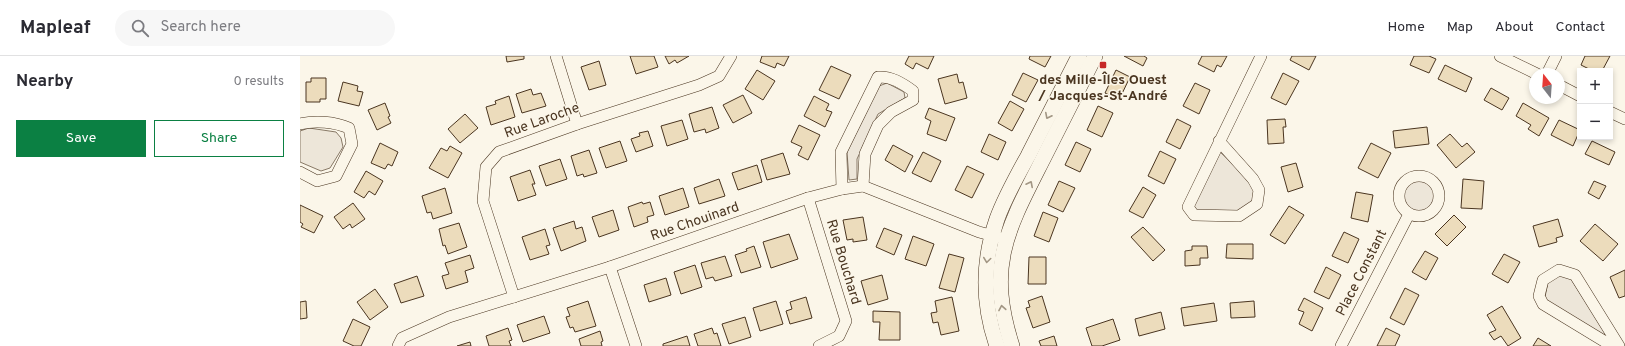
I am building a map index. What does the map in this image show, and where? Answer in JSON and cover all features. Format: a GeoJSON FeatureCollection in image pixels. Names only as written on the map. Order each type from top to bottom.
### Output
{"type":"FeatureCollection","features":[{"type":"Feature","properties":{"kind":"street"},"geometry":{"type":"LineString","coordinates":[[556,56],[578,124]]}},
{"type":"Feature","properties":{"kind":"street","name":"Rue Laroche"},"geometry":{"type":"LineString","coordinates":[[514,297],[483,201],[486,167],[499,152],[578,124],[699,85],[719,76],[731,56]]}},
{"type":"Feature","properties":{"kind":"street"},"geometry":{"type":"LineString","coordinates":[[1012,346],[1005,322],[1000,292],[1001,263],[999,237],[1005,201],[1079,56]]}},
{"type":"Feature","properties":{"kind":"street"},"geometry":{"type":"LineString","coordinates":[[997,346],[988,315],[986,297],[986,269],[999,237],[1018,208],[1095,56]]}},
{"type":"Feature","properties":{"kind":"street"},"geometry":{"type":"LineString","coordinates":[[1219,142],[1253,179],[1259,190],[1257,204],[1239,216],[1194,215],[1188,207],[1219,142],[1261,56]]}},
{"type":"Feature","properties":{"kind":"street"},"geometry":{"type":"LineString","coordinates":[[1500,56],[1529,70]]}},
{"type":"Feature","properties":{"kind":"street"},"geometry":{"type":"LineString","coordinates":[[1550,68],[1556,56]]}},
{"type":"Feature","properties":{"kind":"street"},"geometry":{"type":"LineString","coordinates":[[842,189],[841,152],[878,77],[886,77],[906,86],[912,91],[913,100],[891,112],[878,125],[865,154],[863,186]]}},
{"type":"Feature","properties":{"kind":"street"},"geometry":{"type":"LineString","coordinates":[[1565,88],[1577,94]]}},
{"type":"Feature","properties":{"kind":"street"},"geometry":{"type":"LineString","coordinates":[[1613,114],[1625,120]]}},
{"type":"Feature","properties":{"kind":"street"},"geometry":{"type":"LineString","coordinates":[[300,124],[306,122],[339,124],[349,128],[352,144],[336,176],[317,181],[300,172]]}},
{"type":"Feature","properties":{"kind":"street","name":"Rue Chouinard"},"geometry":{"type":"LineString","coordinates":[[398,346],[402,338],[448,317],[610,267],[808,198],[842,189],[863,186],[980,232],[999,237]]}},
{"type":"Feature","properties":{"kind":"street","name":"Rue Bouchard"},"geometry":{"type":"LineString","coordinates":[[808,198],[846,321],[839,336],[819,346]]}},
{"type":"Feature","properties":{"kind":"street","name":"Place Constant"},"geometry":{"type":"LineString","coordinates":[[1341,346],[1409,214]]}},
{"type":"Feature","properties":{"kind":"street"},"geometry":{"type":"LineString","coordinates":[[610,267],[636,346]]}},
{"type":"Feature","properties":{"kind":"street"},"geometry":{"type":"LineString","coordinates":[[1612,346],[1543,304],[1539,296],[1543,280],[1559,270],[1575,275],[1619,346]]}},
{"type":"Feature","properties":{"kind":"shaded area"},"geometry":{"type":"Polygon","coordinates":[[[887,83],[904,92],[905,98],[878,114],[857,159],[857,179],[849,180],[847,152],[879,86],[887,83]]]}},
{"type":"Feature","properties":{"kind":"shaded area"},"geometry":{"type":"Polygon","coordinates":[[[309,128],[336,132],[341,138],[343,147],[330,168],[321,171],[300,162],[300,131],[309,128]]]}},
{"type":"Feature","properties":{"kind":"shaded area"},"geometry":{"type":"Polygon","coordinates":[[[1219,151],[1252,182],[1255,192],[1255,201],[1237,214],[1198,211],[1193,206],[1219,151]]]}},
{"type":"Feature","properties":{"kind":"shaded area"},"geometry":{"type":"Polygon","coordinates":[[[1416,179],[1422,179],[1426,180],[1433,186],[1436,196],[1435,203],[1429,210],[1422,213],[1416,213],[1412,212],[1405,206],[1402,199],[1402,193],[1403,189],[1409,182],[1416,179]]]}},
{"type":"Feature","properties":{"kind":"shaded area"},"geometry":{"type":"Polygon","coordinates":[[[1561,275],[1571,279],[1609,339],[1546,301],[1545,297],[1548,282],[1561,275]]]}},
{"type":"Feature","properties":{"kind":"building"},"geometry":{"type":"Polygon","coordinates":[[[506,56],[524,56],[524,59],[507,62],[506,56]]]}},
{"type":"Feature","properties":{"kind":"building"},"geometry":{"type":"Polygon","coordinates":[[[630,56],[654,56],[658,67],[636,74],[630,56]]]}},
{"type":"Feature","properties":{"kind":"building"},"geometry":{"type":"Polygon","coordinates":[[[665,56],[689,56],[677,63],[675,60],[669,64],[665,56]]]}},
{"type":"Feature","properties":{"kind":"building"},"geometry":{"type":"Polygon","coordinates":[[[762,56],[789,56],[784,66],[777,63],[775,68],[760,62],[762,56]]]}},
{"type":"Feature","properties":{"kind":"building"},"geometry":{"type":"Polygon","coordinates":[[[909,56],[934,56],[928,69],[916,63],[913,69],[905,64],[909,56]]]}},
{"type":"Feature","properties":{"kind":"building"},"geometry":{"type":"Polygon","coordinates":[[[1030,56],[1051,56],[1045,67],[1029,59],[1030,56]]]}},
{"type":"Feature","properties":{"kind":"building"},"geometry":{"type":"Polygon","coordinates":[[[1124,56],[1144,56],[1147,58],[1143,66],[1124,56]]]}},
{"type":"Feature","properties":{"kind":"building"},"geometry":{"type":"Polygon","coordinates":[[[1202,56],[1227,56],[1221,67],[1217,65],[1214,72],[1198,64],[1202,56]]]}},
{"type":"Feature","properties":{"kind":"building"},"geometry":{"type":"Polygon","coordinates":[[[1292,56],[1316,56],[1309,70],[1290,60],[1292,56]]]}},
{"type":"Feature","properties":{"kind":"building"},"geometry":{"type":"Polygon","coordinates":[[[1414,56],[1429,56],[1436,59],[1429,73],[1410,65],[1414,56]]]}},
{"type":"Feature","properties":{"kind":"building"},"geometry":{"type":"Polygon","coordinates":[[[1585,56],[1610,56],[1604,68],[1587,68],[1581,65],[1585,56]]]}},
{"type":"Feature","properties":{"kind":"building"},"geometry":{"type":"Polygon","coordinates":[[[599,61],[606,85],[589,90],[581,67],[599,61]]]}},
{"type":"Feature","properties":{"kind":"building"},"geometry":{"type":"Polygon","coordinates":[[[1445,65],[1472,78],[1466,92],[1438,79],[1445,65]]]}},
{"type":"Feature","properties":{"kind":"building"},"geometry":{"type":"Polygon","coordinates":[[[831,66],[851,75],[839,99],[819,90],[831,66]]]}},
{"type":"Feature","properties":{"kind":"building"},"geometry":{"type":"Polygon","coordinates":[[[757,70],[775,81],[763,100],[745,89],[757,70]]]}},
{"type":"Feature","properties":{"kind":"building"},"geometry":{"type":"Polygon","coordinates":[[[1116,70],[1130,77],[1119,100],[1105,93],[1116,70]]]}},
{"type":"Feature","properties":{"kind":"building"},"geometry":{"type":"Polygon","coordinates":[[[1023,73],[1038,80],[1026,102],[1012,95],[1023,73]]]}},
{"type":"Feature","properties":{"kind":"building"},"geometry":{"type":"Polygon","coordinates":[[[1283,73],[1299,81],[1286,105],[1271,98],[1283,73]]]}},
{"type":"Feature","properties":{"kind":"building"},"geometry":{"type":"Polygon","coordinates":[[[957,74],[959,83],[963,82],[967,98],[945,104],[938,79],[957,74]]]}},
{"type":"Feature","properties":{"kind":"building"},"geometry":{"type":"Polygon","coordinates":[[[311,78],[326,78],[326,99],[320,99],[320,102],[306,102],[306,82],[311,82],[311,78]]]}},
{"type":"Feature","properties":{"kind":"building"},"geometry":{"type":"Polygon","coordinates":[[[343,82],[358,86],[357,91],[363,92],[359,106],[338,101],[343,82]]]}},
{"type":"Feature","properties":{"kind":"building"},"geometry":{"type":"Polygon","coordinates":[[[1195,83],[1210,90],[1199,114],[1183,106],[1195,83]]]}},
{"type":"Feature","properties":{"kind":"building"},"geometry":{"type":"Polygon","coordinates":[[[1491,88],[1509,98],[1502,110],[1484,100],[1491,88]]]}},
{"type":"Feature","properties":{"kind":"building"},"geometry":{"type":"Polygon","coordinates":[[[531,89],[533,95],[541,93],[546,106],[522,113],[516,94],[531,89]]]}},
{"type":"Feature","properties":{"kind":"building"},"geometry":{"type":"Polygon","coordinates":[[[743,95],[752,113],[733,123],[723,105],[743,95]]]}},
{"type":"Feature","properties":{"kind":"building"},"geometry":{"type":"Polygon","coordinates":[[[509,96],[515,117],[491,125],[486,107],[496,104],[495,101],[509,96]]]}},
{"type":"Feature","properties":{"kind":"building"},"geometry":{"type":"Polygon","coordinates":[[[814,96],[829,104],[826,110],[832,112],[825,127],[804,116],[814,96]]]}},
{"type":"Feature","properties":{"kind":"building"},"geometry":{"type":"Polygon","coordinates":[[[1010,101],[1024,109],[1012,131],[998,123],[1010,101]]]}},
{"type":"Feature","properties":{"kind":"building"},"geometry":{"type":"Polygon","coordinates":[[[385,103],[391,123],[377,130],[368,110],[385,103]]]}},
{"type":"Feature","properties":{"kind":"building"},"geometry":{"type":"Polygon","coordinates":[[[1523,103],[1549,118],[1539,136],[1528,129],[1531,125],[1516,116],[1523,103]]]}},
{"type":"Feature","properties":{"kind":"building"},"geometry":{"type":"Polygon","coordinates":[[[1098,106],[1113,113],[1102,137],[1087,130],[1098,106]]]}},
{"type":"Feature","properties":{"kind":"building"},"geometry":{"type":"Polygon","coordinates":[[[712,107],[719,128],[706,133],[705,129],[694,132],[689,114],[712,107]]]}},
{"type":"Feature","properties":{"kind":"building"},"geometry":{"type":"Polygon","coordinates":[[[929,108],[955,118],[946,141],[927,134],[931,121],[925,118],[929,108]]]}},
{"type":"Feature","properties":{"kind":"building"},"geometry":{"type":"Polygon","coordinates":[[[465,114],[478,128],[460,143],[448,129],[465,114]]]}},
{"type":"Feature","properties":{"kind":"building"},"geometry":{"type":"Polygon","coordinates":[[[1177,119],[1191,126],[1180,149],[1166,142],[1177,119]]]}},
{"type":"Feature","properties":{"kind":"building"},"geometry":{"type":"Polygon","coordinates":[[[1285,119],[1286,127],[1283,127],[1284,143],[1268,144],[1267,120],[1285,119]]]}},
{"type":"Feature","properties":{"kind":"building"},"geometry":{"type":"Polygon","coordinates":[[[682,120],[688,139],[667,146],[661,126],[682,120]]]}},
{"type":"Feature","properties":{"kind":"building"},"geometry":{"type":"Polygon","coordinates":[[[1559,120],[1577,129],[1577,137],[1573,146],[1551,135],[1559,120]]]}},
{"type":"Feature","properties":{"kind":"building"},"geometry":{"type":"Polygon","coordinates":[[[799,125],[820,135],[808,160],[798,155],[802,147],[791,142],[799,125]]]}},
{"type":"Feature","properties":{"kind":"building"},"geometry":{"type":"Polygon","coordinates":[[[1427,127],[1429,144],[1395,148],[1393,131],[1427,127]]]}},
{"type":"Feature","properties":{"kind":"building"},"geometry":{"type":"Polygon","coordinates":[[[648,131],[653,146],[636,152],[631,139],[640,136],[639,133],[648,131]]]}},
{"type":"Feature","properties":{"kind":"building"},"geometry":{"type":"Polygon","coordinates":[[[989,134],[1006,142],[998,160],[981,152],[989,134]]]}},
{"type":"Feature","properties":{"kind":"building"},"geometry":{"type":"Polygon","coordinates":[[[1450,134],[1462,147],[1467,143],[1475,152],[1456,168],[1437,145],[1450,134]]]}},
{"type":"Feature","properties":{"kind":"building"},"geometry":{"type":"Polygon","coordinates":[[[620,141],[627,161],[606,168],[599,148],[620,141]]]}},
{"type":"Feature","properties":{"kind":"building"},"geometry":{"type":"Polygon","coordinates":[[[1592,141],[1615,152],[1609,165],[1585,154],[1592,141]]]}},
{"type":"Feature","properties":{"kind":"building"},"geometry":{"type":"Polygon","coordinates":[[[1076,142],[1091,149],[1080,172],[1065,165],[1076,142]]]}},
{"type":"Feature","properties":{"kind":"building"},"geometry":{"type":"Polygon","coordinates":[[[380,143],[398,152],[392,166],[388,164],[385,169],[371,163],[380,143]]]}},
{"type":"Feature","properties":{"kind":"building"},"geometry":{"type":"Polygon","coordinates":[[[1371,143],[1391,153],[1378,178],[1358,168],[1371,143]]]}},
{"type":"Feature","properties":{"kind":"building"},"geometry":{"type":"Polygon","coordinates":[[[893,145],[913,156],[905,172],[885,160],[893,145]]]}},
{"type":"Feature","properties":{"kind":"building"},"geometry":{"type":"Polygon","coordinates":[[[450,146],[462,153],[448,178],[429,168],[441,148],[447,151],[450,146]]]}},
{"type":"Feature","properties":{"kind":"building"},"geometry":{"type":"Polygon","coordinates":[[[589,150],[597,173],[584,177],[583,174],[577,176],[571,156],[589,150]]]}},
{"type":"Feature","properties":{"kind":"building"},"geometry":{"type":"Polygon","coordinates":[[[1160,151],[1176,159],[1164,184],[1148,176],[1160,151]]]}},
{"type":"Feature","properties":{"kind":"building"},"geometry":{"type":"Polygon","coordinates":[[[923,152],[941,161],[931,182],[912,173],[923,152]]]}},
{"type":"Feature","properties":{"kind":"building"},"geometry":{"type":"Polygon","coordinates":[[[783,153],[790,174],[767,180],[761,160],[783,153]]]}},
{"type":"Feature","properties":{"kind":"building"},"geometry":{"type":"Polygon","coordinates":[[[560,159],[567,179],[546,186],[539,166],[560,159]]]}},
{"type":"Feature","properties":{"kind":"building"},"geometry":{"type":"Polygon","coordinates":[[[1296,163],[1303,187],[1288,192],[1281,167],[1296,163]]]}},
{"type":"Feature","properties":{"kind":"building"},"geometry":{"type":"Polygon","coordinates":[[[757,165],[762,182],[738,190],[732,173],[757,165]]]}},
{"type":"Feature","properties":{"kind":"building"},"geometry":{"type":"Polygon","coordinates":[[[967,166],[984,174],[972,198],[955,190],[967,166]]]}},
{"type":"Feature","properties":{"kind":"building"},"geometry":{"type":"Polygon","coordinates":[[[530,170],[535,184],[532,184],[536,195],[518,201],[510,177],[530,170]]]}},
{"type":"Feature","properties":{"kind":"building"},"geometry":{"type":"Polygon","coordinates":[[[366,171],[383,181],[375,195],[369,191],[364,198],[354,192],[366,171]]]}},
{"type":"Feature","properties":{"kind":"building"},"geometry":{"type":"Polygon","coordinates":[[[719,179],[725,196],[699,204],[694,188],[719,179]]]}},
{"type":"Feature","properties":{"kind":"building"},"geometry":{"type":"Polygon","coordinates":[[[1463,179],[1484,181],[1482,209],[1461,208],[1463,179]]]}},
{"type":"Feature","properties":{"kind":"building"},"geometry":{"type":"Polygon","coordinates":[[[1059,181],[1075,188],[1063,212],[1048,205],[1059,181]]]}},
{"type":"Feature","properties":{"kind":"building"},"geometry":{"type":"Polygon","coordinates":[[[1594,181],[1606,186],[1599,199],[1588,193],[1594,181]]]}},
{"type":"Feature","properties":{"kind":"building"},"geometry":{"type":"Polygon","coordinates":[[[1143,187],[1156,195],[1143,218],[1129,211],[1143,187]]]}},
{"type":"Feature","properties":{"kind":"building"},"geometry":{"type":"Polygon","coordinates":[[[445,188],[452,213],[433,219],[431,212],[427,213],[422,196],[445,188]]]}},
{"type":"Feature","properties":{"kind":"building"},"geometry":{"type":"Polygon","coordinates":[[[683,188],[689,207],[665,215],[659,196],[683,188]]]}},
{"type":"Feature","properties":{"kind":"building"},"geometry":{"type":"Polygon","coordinates":[[[1356,192],[1373,195],[1368,222],[1351,218],[1356,192]]]}},
{"type":"Feature","properties":{"kind":"building"},"geometry":{"type":"Polygon","coordinates":[[[642,202],[643,204],[650,202],[654,215],[647,217],[648,222],[634,227],[628,207],[642,202]]]}},
{"type":"Feature","properties":{"kind":"building"},"geometry":{"type":"Polygon","coordinates":[[[353,203],[365,219],[352,228],[350,224],[343,229],[334,217],[353,203]]]}},
{"type":"Feature","properties":{"kind":"building"},"geometry":{"type":"Polygon","coordinates":[[[300,205],[323,216],[314,233],[301,227],[303,224],[300,222],[300,205]]]}},
{"type":"Feature","properties":{"kind":"building"},"geometry":{"type":"Polygon","coordinates":[[[1289,206],[1304,215],[1285,244],[1270,235],[1289,206]]]}},
{"type":"Feature","properties":{"kind":"building"},"geometry":{"type":"Polygon","coordinates":[[[613,210],[619,230],[599,237],[592,217],[613,210]]]}},
{"type":"Feature","properties":{"kind":"building"},"geometry":{"type":"Polygon","coordinates":[[[1043,212],[1058,218],[1049,242],[1034,236],[1043,212]]]}},
{"type":"Feature","properties":{"kind":"building"},"geometry":{"type":"Polygon","coordinates":[[[1454,215],[1466,227],[1447,246],[1435,234],[1454,215]]]}},
{"type":"Feature","properties":{"kind":"building"},"geometry":{"type":"Polygon","coordinates":[[[863,217],[867,240],[853,242],[853,239],[847,240],[843,220],[863,217]]]}},
{"type":"Feature","properties":{"kind":"building"},"geometry":{"type":"Polygon","coordinates":[[[1558,219],[1563,236],[1556,238],[1557,242],[1539,247],[1533,226],[1558,219]]]}},
{"type":"Feature","properties":{"kind":"building"},"geometry":{"type":"Polygon","coordinates":[[[574,221],[576,229],[582,227],[586,241],[561,251],[553,228],[574,221]]]}},
{"type":"Feature","properties":{"kind":"building"},"geometry":{"type":"Polygon","coordinates":[[[459,223],[467,247],[448,254],[445,245],[443,246],[439,229],[459,223]]]}},
{"type":"Feature","properties":{"kind":"building"},"geometry":{"type":"Polygon","coordinates":[[[1595,224],[1618,244],[1603,261],[1580,241],[1595,224]]]}},
{"type":"Feature","properties":{"kind":"building"},"geometry":{"type":"Polygon","coordinates":[[[1143,227],[1165,250],[1153,261],[1131,237],[1143,227]]]}},
{"type":"Feature","properties":{"kind":"building"},"geometry":{"type":"Polygon","coordinates":[[[884,228],[902,235],[894,255],[876,247],[884,228]]]}},
{"type":"Feature","properties":{"kind":"building"},"geometry":{"type":"Polygon","coordinates":[[[545,229],[550,245],[546,246],[549,254],[530,260],[522,237],[545,229]]]}},
{"type":"Feature","properties":{"kind":"building"},"geometry":{"type":"Polygon","coordinates":[[[1344,232],[1359,239],[1348,263],[1332,256],[1344,232]]]}},
{"type":"Feature","properties":{"kind":"building"},"geometry":{"type":"Polygon","coordinates":[[[789,234],[798,259],[771,268],[763,242],[789,234]]]}},
{"type":"Feature","properties":{"kind":"building"},"geometry":{"type":"Polygon","coordinates":[[[913,236],[934,244],[926,266],[905,259],[913,236]]]}},
{"type":"Feature","properties":{"kind":"building"},"geometry":{"type":"Polygon","coordinates":[[[1227,244],[1253,244],[1253,259],[1226,258],[1227,244]]]}},
{"type":"Feature","properties":{"kind":"building"},"geometry":{"type":"Polygon","coordinates":[[[754,246],[761,267],[741,273],[735,255],[747,251],[746,249],[754,246]]]}},
{"type":"Feature","properties":{"kind":"building"},"geometry":{"type":"Polygon","coordinates":[[[1192,246],[1207,246],[1208,258],[1200,258],[1200,265],[1185,266],[1185,251],[1192,250],[1192,246]]]}},
{"type":"Feature","properties":{"kind":"building"},"geometry":{"type":"Polygon","coordinates":[[[1425,251],[1438,258],[1426,280],[1412,272],[1425,251]]]}},
{"type":"Feature","properties":{"kind":"building"},"geometry":{"type":"Polygon","coordinates":[[[949,254],[964,258],[955,292],[939,288],[949,254]]]}},
{"type":"Feature","properties":{"kind":"building"},"geometry":{"type":"Polygon","coordinates":[[[1504,254],[1520,262],[1508,283],[1492,274],[1504,254]]]}},
{"type":"Feature","properties":{"kind":"building"},"geometry":{"type":"Polygon","coordinates":[[[470,255],[474,268],[465,271],[468,282],[446,289],[442,276],[449,274],[445,263],[470,255]]]}},
{"type":"Feature","properties":{"kind":"building"},"geometry":{"type":"Polygon","coordinates":[[[725,256],[732,276],[715,281],[713,277],[706,279],[701,263],[725,256]]]}},
{"type":"Feature","properties":{"kind":"building"},"geometry":{"type":"Polygon","coordinates":[[[1029,257],[1046,257],[1046,284],[1028,284],[1029,257]]]}},
{"type":"Feature","properties":{"kind":"building"},"geometry":{"type":"Polygon","coordinates":[[[695,265],[702,287],[681,294],[674,272],[695,265]]]}},
{"type":"Feature","properties":{"kind":"building"},"geometry":{"type":"Polygon","coordinates":[[[1326,267],[1341,275],[1329,299],[1314,292],[1326,267]]]}},
{"type":"Feature","properties":{"kind":"building"},"geometry":{"type":"Polygon","coordinates":[[[1625,270],[1625,296],[1619,298],[1610,277],[1625,270]]]}},
{"type":"Feature","properties":{"kind":"building"},"geometry":{"type":"Polygon","coordinates":[[[882,275],[888,299],[868,305],[861,281],[882,275]]]}},
{"type":"Feature","properties":{"kind":"building"},"geometry":{"type":"Polygon","coordinates":[[[417,276],[424,296],[401,303],[394,284],[417,276]]]}},
{"type":"Feature","properties":{"kind":"building"},"geometry":{"type":"Polygon","coordinates":[[[666,278],[671,295],[649,302],[644,285],[666,278]]]}},
{"type":"Feature","properties":{"kind":"building"},"geometry":{"type":"Polygon","coordinates":[[[1405,288],[1419,295],[1404,325],[1390,318],[1405,288]]]}},
{"type":"Feature","properties":{"kind":"building"},"geometry":{"type":"Polygon","coordinates":[[[375,289],[388,307],[370,320],[357,302],[375,289]]]}},
{"type":"Feature","properties":{"kind":"building"},"geometry":{"type":"Polygon","coordinates":[[[1042,296],[1050,322],[1033,328],[1026,308],[1030,307],[1028,301],[1042,296]]]}},
{"type":"Feature","properties":{"kind":"building"},"geometry":{"type":"Polygon","coordinates":[[[806,297],[812,318],[790,324],[786,311],[792,309],[790,302],[806,297]]]}},
{"type":"Feature","properties":{"kind":"building"},"geometry":{"type":"Polygon","coordinates":[[[952,297],[959,331],[941,335],[938,322],[933,323],[931,313],[937,312],[935,301],[952,297]]]}},
{"type":"Feature","properties":{"kind":"building"},"geometry":{"type":"Polygon","coordinates":[[[1304,298],[1323,308],[1312,331],[1299,324],[1304,312],[1298,310],[1304,298]]]}},
{"type":"Feature","properties":{"kind":"building"},"geometry":{"type":"Polygon","coordinates":[[[306,301],[307,318],[300,319],[300,302],[306,301]]]}},
{"type":"Feature","properties":{"kind":"building"},"geometry":{"type":"Polygon","coordinates":[[[588,301],[596,326],[575,332],[573,327],[570,328],[566,317],[570,316],[567,308],[588,301]]]}},
{"type":"Feature","properties":{"kind":"building"},"geometry":{"type":"Polygon","coordinates":[[[776,301],[783,324],[760,331],[753,308],[776,301]]]}},
{"type":"Feature","properties":{"kind":"building"},"geometry":{"type":"Polygon","coordinates":[[[1254,301],[1255,317],[1231,318],[1230,303],[1254,301]]]}},
{"type":"Feature","properties":{"kind":"building"},"geometry":{"type":"Polygon","coordinates":[[[1214,303],[1217,321],[1184,326],[1181,308],[1214,303]]]}},
{"type":"Feature","properties":{"kind":"building"},"geometry":{"type":"Polygon","coordinates":[[[1502,306],[1521,338],[1508,346],[1501,336],[1494,340],[1489,333],[1496,330],[1487,315],[1502,306]]]}},
{"type":"Feature","properties":{"kind":"building"},"geometry":{"type":"Polygon","coordinates":[[[873,311],[900,312],[900,340],[879,340],[880,322],[873,322],[873,311]]]}},
{"type":"Feature","properties":{"kind":"building"},"geometry":{"type":"Polygon","coordinates":[[[1161,312],[1165,329],[1139,336],[1135,319],[1161,312]]]}},
{"type":"Feature","properties":{"kind":"building"},"geometry":{"type":"Polygon","coordinates":[[[544,316],[550,333],[523,342],[517,325],[544,316]]]}},
{"type":"Feature","properties":{"kind":"building"},"geometry":{"type":"Polygon","coordinates":[[[745,317],[751,337],[729,344],[722,324],[745,317]]]}},
{"type":"Feature","properties":{"kind":"building"},"geometry":{"type":"Polygon","coordinates":[[[353,319],[370,327],[361,346],[354,346],[343,341],[353,319]]]}},
{"type":"Feature","properties":{"kind":"building"},"geometry":{"type":"Polygon","coordinates":[[[1113,319],[1120,340],[1102,346],[1092,346],[1086,328],[1113,319]]]}},
{"type":"Feature","properties":{"kind":"building"},"geometry":{"type":"Polygon","coordinates":[[[508,328],[512,340],[509,341],[511,346],[489,346],[486,336],[508,328]]]}},
{"type":"Feature","properties":{"kind":"building"},"geometry":{"type":"Polygon","coordinates":[[[712,328],[714,334],[717,333],[721,346],[698,346],[694,334],[712,328]]]}},
{"type":"Feature","properties":{"kind":"building"},"geometry":{"type":"Polygon","coordinates":[[[1386,328],[1400,335],[1395,346],[1377,346],[1386,328]]]}},
{"type":"Feature","properties":{"kind":"building"},"geometry":{"type":"Polygon","coordinates":[[[600,331],[603,341],[601,342],[602,346],[581,346],[579,339],[600,331]]]}},
{"type":"Feature","properties":{"kind":"building"},"geometry":{"type":"Polygon","coordinates":[[[687,336],[690,346],[663,346],[663,344],[687,336]]]}},
{"type":"Feature","properties":{"kind":"building"},"geometry":{"type":"Polygon","coordinates":[[[1054,336],[1057,346],[1041,346],[1039,341],[1054,336]]]}},
{"type":"Feature","properties":{"kind":"building"},"geometry":{"type":"Polygon","coordinates":[[[1538,338],[1551,346],[1533,346],[1538,338]]]}},
{"type":"Feature","properties":{"kind":"building"},"geometry":{"type":"Polygon","coordinates":[[[470,342],[471,346],[457,346],[470,342]]]}},
{"type":"Feature","properties":{"kind":"place","name":"des Mille-Îles Ouest / Jacques-St-André"},"geometry":{"type":"Point","coordinates":[1103,65]}}]}
